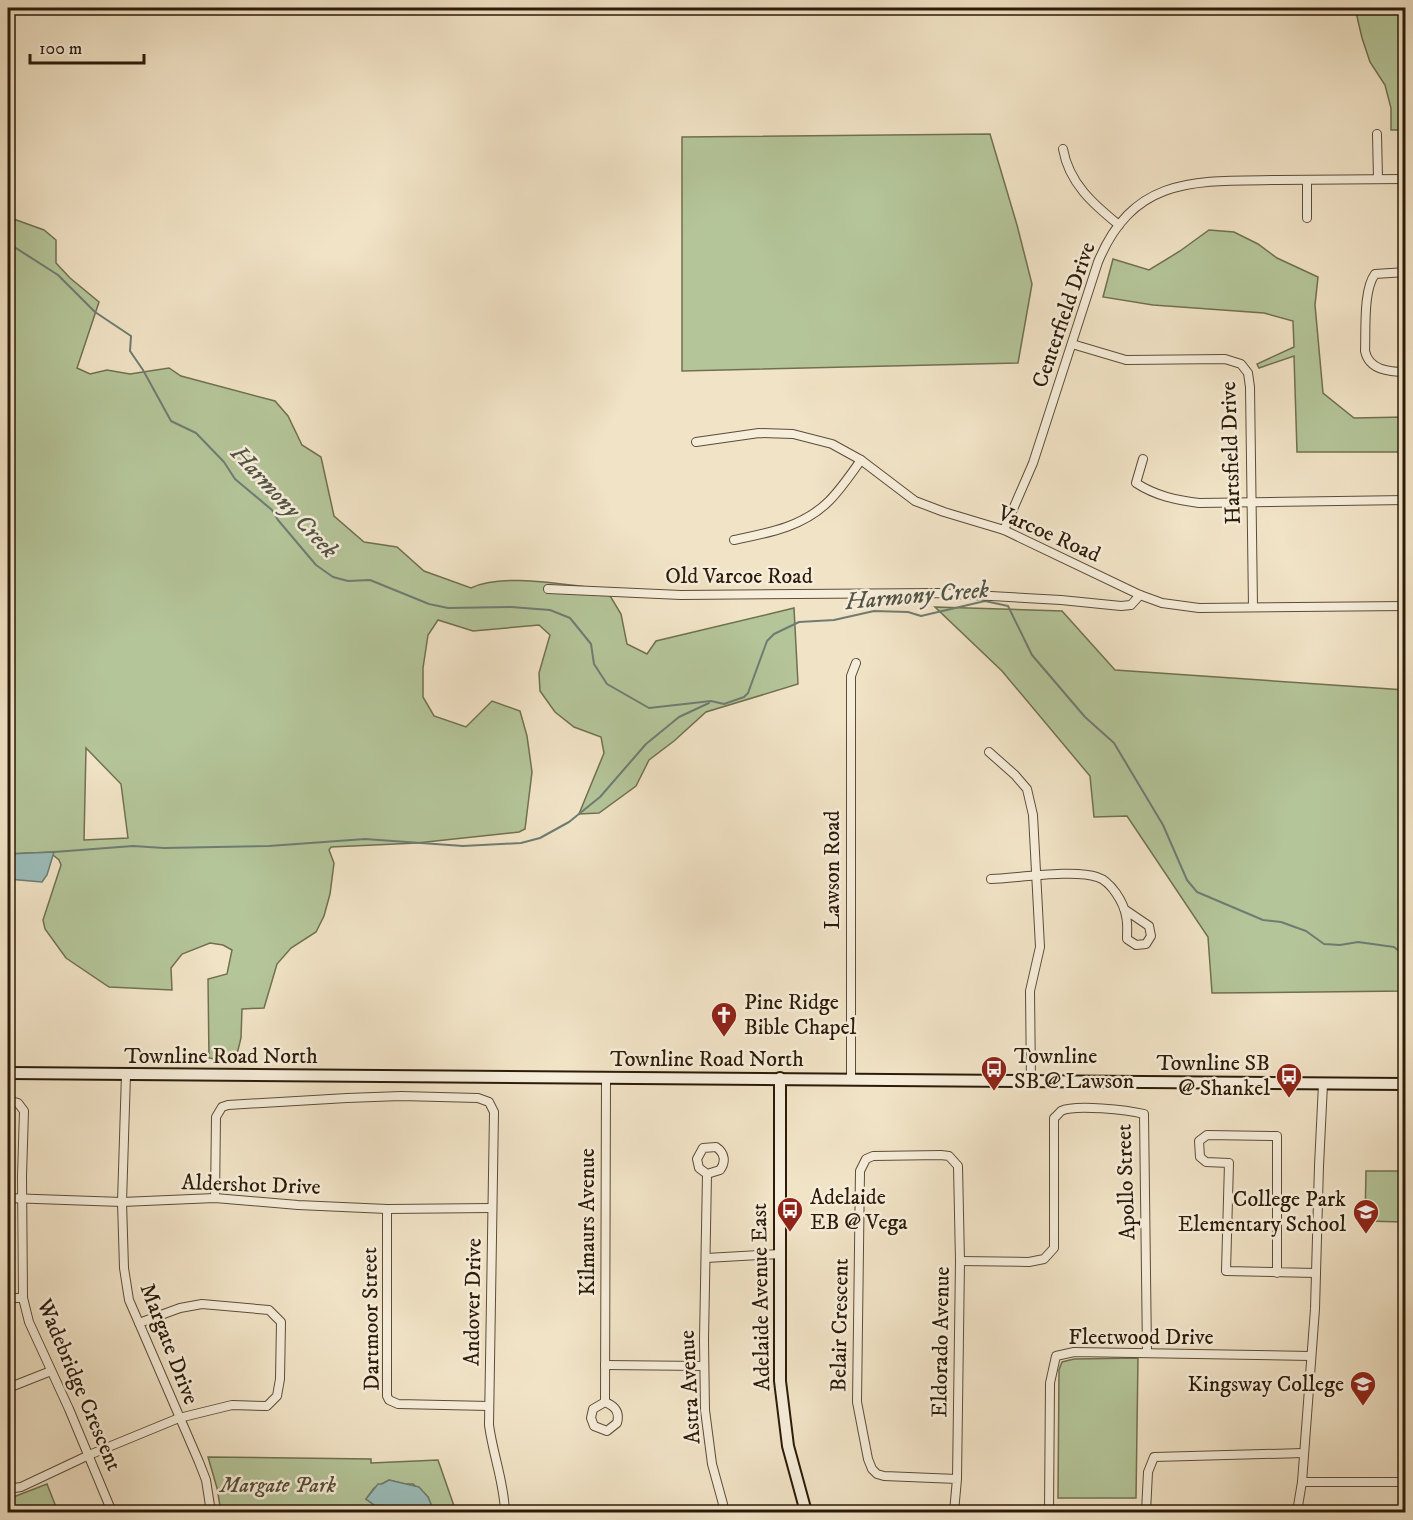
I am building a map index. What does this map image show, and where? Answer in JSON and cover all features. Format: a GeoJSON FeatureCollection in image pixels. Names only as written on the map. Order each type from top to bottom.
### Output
{"type":"FeatureCollection","features":[{"type":"Feature","properties":{"kind":"main road","name":"Townline Road North"},"geometry":{"type":"LineString","coordinates":[[8,1073],[1406,1084]]}},
{"type":"Feature","properties":{"kind":"main road","name":"Adelaide Avenue East"},"geometry":{"type":"LineString","coordinates":[[780,1078],[780,1381],[792,1466],[806,1512]]}},
{"type":"Feature","properties":{"kind":"street"},"geometry":{"type":"LineString","coordinates":[[1377,134],[1378,179]]}},
{"type":"Feature","properties":{"kind":"street"},"geometry":{"type":"LineString","coordinates":[[1063,149],[1078,187],[1094,205],[1119,225]]}},
{"type":"Feature","properties":{"kind":"street","name":"Centerfield Drive"},"geometry":{"type":"LineString","coordinates":[[1005,530],[1033,463],[1098,262],[1119,225],[1130,212],[1167,190],[1203,181],[1406,179]]}},
{"type":"Feature","properties":{"kind":"street"},"geometry":{"type":"LineString","coordinates":[[1307,180],[1307,218]]}},
{"type":"Feature","properties":{"kind":"street"},"geometry":{"type":"LineString","coordinates":[[1406,272],[1375,274],[1371,280],[1368,293],[1365,351],[1367,359],[1376,367],[1393,372],[1406,372]]}},
{"type":"Feature","properties":{"kind":"street","name":"Hartsfield Drive"},"geometry":{"type":"LineString","coordinates":[[1072,345],[1126,360],[1225,358],[1241,364],[1248,373],[1253,607]]}},
{"type":"Feature","properties":{"kind":"street","name":"Varcoe Road"},"geometry":{"type":"LineString","coordinates":[[696,442],[742,434],[794,434],[832,444],[861,460],[915,501],[1005,530],[1140,595],[1162,603],[1199,608],[1406,606]]}},
{"type":"Feature","properties":{"kind":"street"},"geometry":{"type":"LineString","coordinates":[[1143,459],[1136,483],[1149,491],[1174,500],[1199,503],[1406,500]]}},
{"type":"Feature","properties":{"kind":"street"},"geometry":{"type":"LineString","coordinates":[[734,540],[774,531],[812,515],[829,501],[861,460]]}},
{"type":"Feature","properties":{"kind":"street","name":"Old Varcoe Road"},"geometry":{"type":"LineString","coordinates":[[548,589],[681,595],[937,594],[1061,600],[1121,606],[1131,605],[1140,595]]}},
{"type":"Feature","properties":{"kind":"street","name":"Lawson Road"},"geometry":{"type":"LineString","coordinates":[[851,1079],[851,676],[856,663]]}},
{"type":"Feature","properties":{"kind":"street"},"geometry":{"type":"LineString","coordinates":[[989,752],[1015,774],[1027,789],[1033,815],[1040,947],[1030,991],[1030,1082]]}},
{"type":"Feature","properties":{"kind":"street"},"geometry":{"type":"LineString","coordinates":[[992,879],[1075,874],[1098,877],[1109,884],[1124,909],[1127,919],[1127,939],[1136,945],[1146,944],[1151,936],[1149,926],[1124,909]]}},
{"type":"Feature","properties":{"kind":"street","name":"Margate Drive"},"geometry":{"type":"LineString","coordinates":[[126,1074],[122,1202],[125,1276],[129,1300],[199,1461],[210,1498],[211,1512]]}},
{"type":"Feature","properties":{"kind":"street","name":"Kilmaurs Avenue"},"geometry":{"type":"LineString","coordinates":[[604,1402],[606,1078]]}},
{"type":"Feature","properties":{"kind":"street"},"geometry":{"type":"LineString","coordinates":[[1297,1512],[1302,1482],[1311,1356],[1323,1084]]}},
{"type":"Feature","properties":{"kind":"street","name":"Andover Drive"},"geometry":{"type":"LineString","coordinates":[[215,1198],[216,1117],[222,1107],[236,1104],[401,1096],[478,1098],[489,1102],[494,1112],[489,1406],[491,1442],[501,1474],[505,1512]]}},
{"type":"Feature","properties":{"kind":"street","name":"Wadebridge Crescent"},"geometry":{"type":"LineString","coordinates":[[8,1100],[18,1102],[24,1111],[23,1298],[29,1322],[112,1512]]}},
{"type":"Feature","properties":{"kind":"street","name":"Apollo Street"},"geometry":{"type":"LineString","coordinates":[[960,1261],[1029,1262],[1044,1259],[1054,1248],[1054,1118],[1062,1111],[1093,1108],[1126,1109],[1144,1114],[1147,1353]]}},
{"type":"Feature","properties":{"kind":"street"},"geometry":{"type":"LineString","coordinates":[[1277,1273],[1277,1136],[1207,1136],[1199,1141],[1200,1157],[1206,1162],[1229,1163],[1226,1271],[1277,1273],[1316,1273]]}},
{"type":"Feature","properties":{"kind":"street","name":"Belair Crescent"},"geometry":{"type":"LineString","coordinates":[[957,1479],[877,1474],[872,1469],[863,1442],[856,1381],[862,1165],[866,1159],[873,1156],[941,1155],[949,1156],[959,1171]]}},
{"type":"Feature","properties":{"kind":"street","name":"Eldorado Avenue"},"geometry":{"type":"LineString","coordinates":[[954,1512],[957,1479],[959,1171]]}},
{"type":"Feature","properties":{"kind":"street","name":"Astra Avenue"},"geometry":{"type":"LineString","coordinates":[[707,1174],[705,1410],[712,1464],[723,1504],[722,1512]]}},
{"type":"Feature","properties":{"kind":"street","name":"Aldershot Drive"},"geometry":{"type":"LineString","coordinates":[[8,1198],[122,1202],[215,1198],[387,1209],[492,1208]]}},
{"type":"Feature","properties":{"kind":"street","name":"Dartmoor Street"},"geometry":{"type":"LineString","coordinates":[[387,1209],[387,1396],[389,1400],[398,1404],[489,1406]]}},
{"type":"Feature","properties":{"kind":"street"},"geometry":{"type":"LineString","coordinates":[[706,1258],[780,1254]]}},
{"type":"Feature","properties":{"kind":"street"},"geometry":{"type":"LineString","coordinates":[[8,1298],[23,1298]]}},
{"type":"Feature","properties":{"kind":"street"},"geometry":{"type":"LineString","coordinates":[[8,1489],[21,1486],[179,1418],[232,1406],[267,1406],[278,1396],[281,1322],[269,1311],[202,1304],[180,1308],[139,1323]]}},
{"type":"Feature","properties":{"kind":"street","name":"Fleetwood Drive"},"geometry":{"type":"LineString","coordinates":[[1049,1512],[1050,1383],[1056,1356],[1074,1352],[1311,1356]]}},
{"type":"Feature","properties":{"kind":"street"},"geometry":{"type":"LineString","coordinates":[[605,1365],[704,1366]]}},
{"type":"Feature","properties":{"kind":"street"},"geometry":{"type":"LineString","coordinates":[[8,1388],[51,1371]]}},
{"type":"Feature","properties":{"kind":"street"},"geometry":{"type":"LineString","coordinates":[[1146,1512],[1148,1472],[1154,1457],[1304,1453]]}},
{"type":"Feature","properties":{"kind":"street"},"geometry":{"type":"LineString","coordinates":[[1302,1482],[1406,1482]]}},
{"type":"Feature","properties":{"kind":"green space"},"geometry":{"type":"Polygon","coordinates":[[[1355,8],[1405,8],[1405,130],[1391,130],[1391,108],[1385,85],[1370,62],[1355,8]]]}},
{"type":"Feature","properties":{"kind":"green space"},"geometry":{"type":"Polygon","coordinates":[[[990,134],[1032,284],[1018,363],[682,371],[682,137],[990,134]]]}},
{"type":"Feature","properties":{"kind":"green space"},"geometry":{"type":"Polygon","coordinates":[[[8,217],[44,230],[56,240],[56,263],[99,302],[77,368],[90,374],[107,370],[130,374],[169,368],[181,376],[275,401],[288,416],[302,445],[321,457],[334,516],[364,542],[397,547],[424,571],[471,588],[484,583],[518,580],[606,589],[621,614],[627,644],[647,654],[656,641],[794,608],[798,684],[706,712],[649,760],[636,786],[599,813],[579,814],[604,753],[601,737],[574,727],[555,712],[540,691],[539,673],[550,635],[539,625],[473,631],[438,620],[428,635],[423,668],[423,697],[434,716],[466,727],[492,701],[520,711],[527,736],[532,772],[525,829],[519,832],[417,843],[331,847],[329,850],[334,863],[330,894],[324,916],[316,932],[291,948],[277,964],[264,1008],[242,1009],[241,1038],[236,1058],[230,1062],[209,1058],[208,979],[227,974],[232,950],[223,945],[210,943],[182,954],[171,968],[172,990],[109,987],[66,958],[45,929],[43,920],[61,865],[53,852],[8,854],[8,217]],[[86,748],[84,840],[128,838],[121,784],[86,748]]]}},
{"type":"Feature","properties":{"kind":"green space"},"geometry":{"type":"Polygon","coordinates":[[[1209,230],[1234,232],[1258,244],[1277,258],[1318,277],[1315,305],[1323,393],[1354,418],[1405,417],[1405,452],[1297,452],[1294,356],[1259,368],[1257,364],[1294,347],[1293,321],[1264,313],[1153,305],[1103,297],[1113,259],[1149,270],[1209,230]]]}},
{"type":"Feature","properties":{"kind":"green space"},"geometry":{"type":"Polygon","coordinates":[[[935,607],[1062,611],[1115,670],[1405,690],[1405,991],[1212,993],[1208,937],[1127,816],[1094,817],[1090,776],[1002,671],[935,607]]]}},
{"type":"Feature","properties":{"kind":"green space"},"geometry":{"type":"Polygon","coordinates":[[[1366,1171],[1401,1171],[1404,1174],[1402,1222],[1365,1221],[1366,1171]]]}},
{"type":"Feature","properties":{"kind":"green space"},"geometry":{"type":"Polygon","coordinates":[[[1138,1358],[1136,1498],[1058,1498],[1059,1370],[1062,1362],[1074,1359],[1138,1358]]]}},
{"type":"Feature","properties":{"kind":"green space","name":"Margate Park"},"geometry":{"type":"Polygon","coordinates":[[[208,1457],[371,1459],[371,1463],[438,1460],[454,1512],[434,1512],[428,1497],[413,1484],[389,1480],[374,1488],[366,1499],[384,1512],[221,1512],[208,1457]]]}},
{"type":"Feature","properties":{"kind":"green space"},"geometry":{"type":"Polygon","coordinates":[[[47,1484],[58,1512],[8,1512],[8,1499],[47,1484]]]}},
{"type":"Feature","properties":{"kind":"water"},"geometry":{"type":"Polygon","coordinates":[[[54,852],[47,875],[42,882],[8,879],[8,854],[54,852]]]}},
{"type":"Feature","properties":{"kind":"water"},"geometry":{"type":"Polygon","coordinates":[[[389,1480],[419,1487],[428,1497],[434,1512],[384,1512],[366,1499],[378,1484],[389,1480]]]}},
{"type":"Feature","properties":{"kind":"waterway","name":"Harmony Creek"},"geometry":{"type":"LineString","coordinates":[[8,243],[58,275],[95,312],[131,336],[130,351],[171,421],[196,433],[224,462],[235,479],[272,510],[316,565],[333,577],[348,581],[370,580],[429,604],[448,608],[511,607],[550,610],[570,618],[591,644],[594,664],[607,684],[649,708],[711,701],[724,704],[744,697],[748,693],[767,641],[774,634],[799,622],[834,620],[874,611],[908,612],[921,616],[985,601],[1008,606],[1032,655],[1085,717],[1114,743],[1163,825],[1187,880],[1197,892],[1263,920],[1281,922],[1306,931],[1324,944],[1340,945],[1358,942],[1394,947],[1406,957]]}},
{"type":"Feature","properties":{"kind":"waterway"},"geometry":{"type":"LineString","coordinates":[[54,852],[133,846],[164,848],[269,846],[365,839],[463,846],[521,843],[540,838],[569,822],[600,797],[646,744],[679,717],[709,703]]}},
{"type":"Feature","properties":{"kind":"place","name":"Pine Ridge Bible Chapel"},"geometry":{"type":"Point","coordinates":[724,1038]}},
{"type":"Feature","properties":{"kind":"place","name":"Townline SB @ Lawson"},"geometry":{"type":"Point","coordinates":[994,1092]}},
{"type":"Feature","properties":{"kind":"place","name":"Townline SB @ Shankel"},"geometry":{"type":"Point","coordinates":[1289,1099]}},
{"type":"Feature","properties":{"kind":"place","name":"Adelaide EB @ Vega"},"geometry":{"type":"Point","coordinates":[790,1233]}},
{"type":"Feature","properties":{"kind":"place","name":"College Park Elementary School"},"geometry":{"type":"Point","coordinates":[1366,1235]}},
{"type":"Feature","properties":{"kind":"place","name":"Kingsway College"},"geometry":{"type":"Point","coordinates":[1363,1407]}}]}
